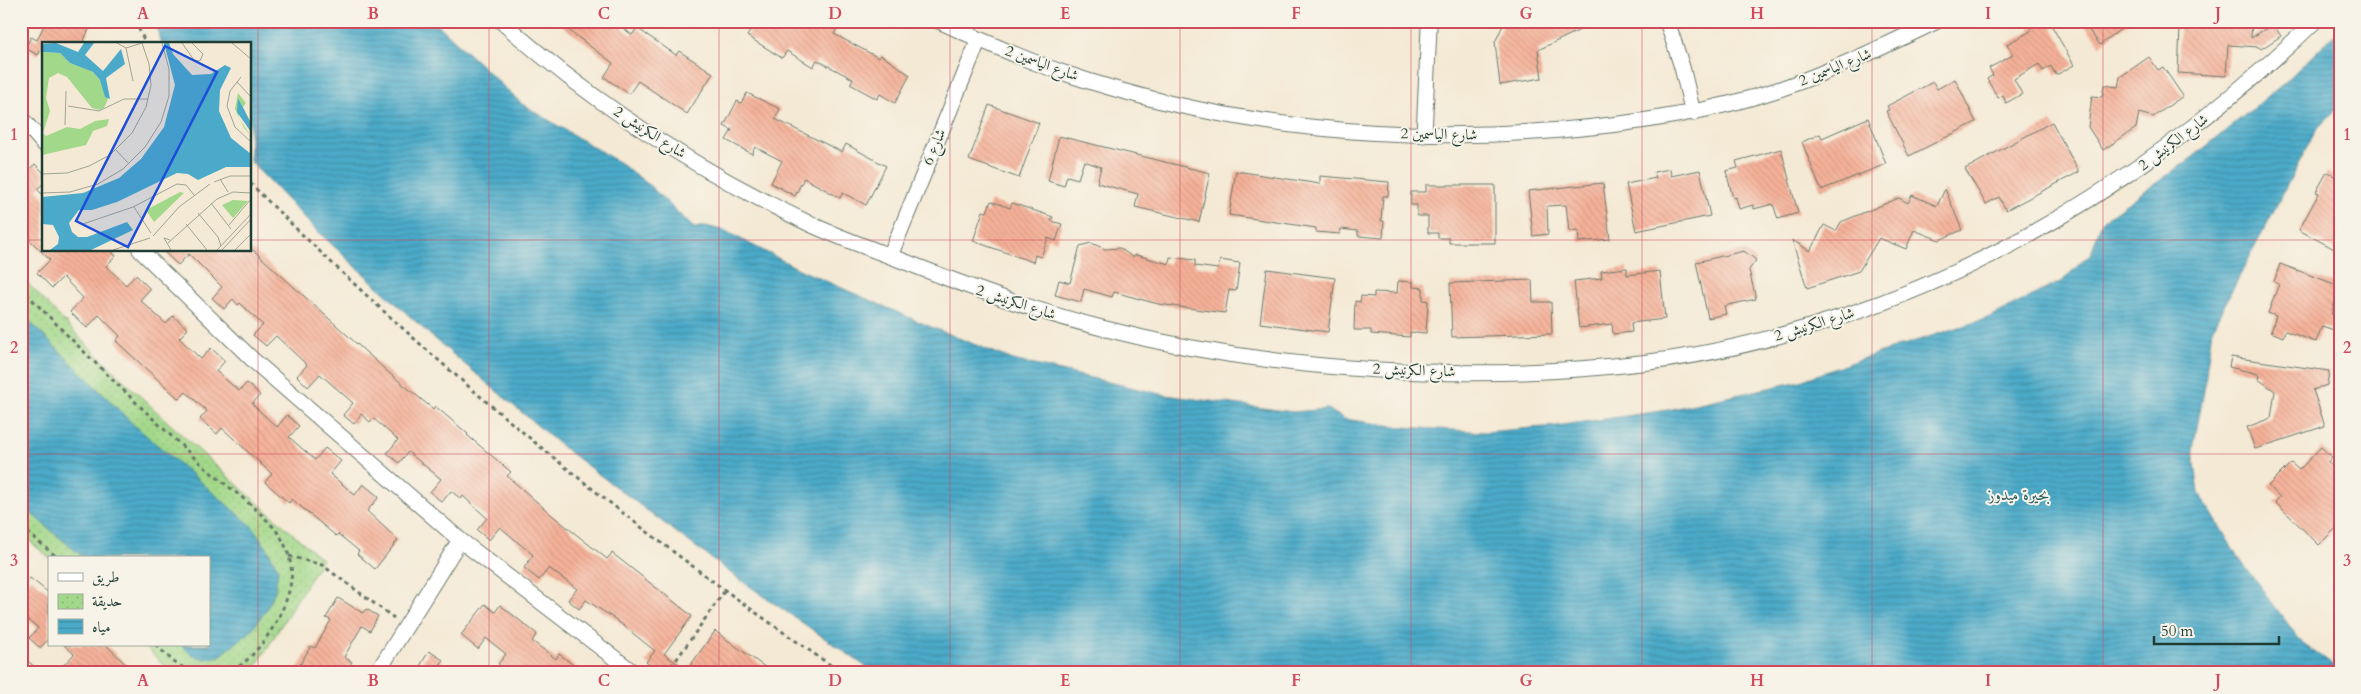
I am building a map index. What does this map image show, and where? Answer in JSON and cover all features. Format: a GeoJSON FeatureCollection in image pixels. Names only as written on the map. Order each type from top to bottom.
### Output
{"type":"FeatureCollection","features":[{"type":"Feature","properties":{"kind":"street","name":"شارع الكرنيش 2"},"geometry":{"type":"LineString","coordinates":[[501,21],[587,91],[659,139],[732,184],[810,223],[988,294],[1046,313],[1165,343],[1234,354],[1347,367],[1469,372],[1576,369],[1652,362],[1782,335],[1845,316],[1907,293],[1993,254],[2080,206],[2176,141],[2238,92],[2315,21]]}},
{"type":"Feature","properties":{"kind":"street","name":"شارع الياسمين 2"},"geometry":{"type":"LineString","coordinates":[[939,21],[1064,73],[1161,100],[1242,118],[1333,130],[1424,135],[1541,132],[1604,126],[1693,113],[1787,86],[1860,59],[1937,21]]}},
{"type":"Feature","properties":{"kind":"street"},"geometry":{"type":"LineString","coordinates":[[1667,21],[1682,67],[1693,113]]}},
{"type":"Feature","properties":{"kind":"street"},"geometry":{"type":"LineString","coordinates":[[1424,135],[1429,28]]}},
{"type":"Feature","properties":{"kind":"street","name":"شارع 6"},"geometry":{"type":"LineString","coordinates":[[890,256],[979,39]]}},
{"type":"Feature","properties":{"kind":"street"},"geometry":{"type":"LineString","coordinates":[[21,118],[42,142]]}},
{"type":"Feature","properties":{"kind":"street"},"geometry":{"type":"LineString","coordinates":[[141,251],[254,361],[460,540],[634,673]]}},
{"type":"Feature","properties":{"kind":"street"},"geometry":{"type":"LineString","coordinates":[[377,673],[460,540]]}},
{"type":"Feature","properties":{"kind":"street"},"geometry":{"type":"LineString","coordinates":[[21,666],[29,673]]}},
{"type":"Feature","properties":{"kind":"path"},"geometry":{"type":"LineString","coordinates":[[135,21],[145,42]]}},
{"type":"Feature","properties":{"kind":"path"},"geometry":{"type":"LineString","coordinates":[[251,184],[383,311],[495,410],[603,498],[766,620],[842,673]]}},
{"type":"Feature","properties":{"kind":"path"},"geometry":{"type":"LineString","coordinates":[[21,288],[140,407],[276,530],[289,556],[291,580],[282,608],[273,625],[243,664],[227,673]]}},
{"type":"Feature","properties":{"kind":"path"},"geometry":{"type":"LineString","coordinates":[[21,527],[56,556]]}},
{"type":"Feature","properties":{"kind":"path"},"geometry":{"type":"LineString","coordinates":[[289,556],[322,565],[405,626]]}},
{"type":"Feature","properties":{"kind":"path"},"geometry":{"type":"LineString","coordinates":[[667,673],[726,589]]}},
{"type":"Feature","properties":{"kind":"path"},"geometry":{"type":"LineString","coordinates":[[157,646],[175,663],[193,673]]}},
{"type":"Feature","properties":{"kind":"green space"},"geometry":{"type":"Polygon","coordinates":[[[21,276],[130,387],[322,559],[252,673],[171,673],[145,646],[210,646],[210,556],[48,556],[21,534],[21,276]]]}},
{"type":"Feature","properties":{"kind":"water","name":"بحيرة ميدوز"},"geometry":{"type":"Polygon","coordinates":[[[155,21],[434,21],[522,104],[620,163],[648,184],[694,228],[706,226],[725,231],[803,271],[1013,360],[1165,395],[1293,412],[1328,409],[1344,419],[1402,427],[1485,432],[1556,426],[1668,410],[1800,381],[1884,351],[1988,318],[2062,281],[2091,253],[2102,221],[2193,157],[2283,84],[2340,29],[2340,105],[2316,130],[2212,329],[2204,390],[2193,449],[2199,492],[2238,557],[2303,644],[2340,670],[2340,673],[875,673],[736,577],[565,449],[429,334],[315,229],[251,162],[251,42],[161,42],[155,21]]]}},
{"type":"Feature","properties":{"kind":"water"},"geometry":{"type":"Polygon","coordinates":[[[21,313],[134,425],[252,526],[278,569],[275,591],[265,612],[250,632],[220,656],[206,659],[193,656],[182,646],[210,646],[210,556],[82,556],[21,505],[21,313]]]}},
{"type":"Feature","properties":{"kind":"building"},"geometry":{"type":"Polygon","coordinates":[[[46,21],[93,21],[83,42],[42,42],[42,48],[38,55],[25,48],[31,37],[37,40],[46,21]]]}},
{"type":"Feature","properties":{"kind":"building"},"geometry":{"type":"Polygon","coordinates":[[[556,21],[614,21],[632,35],[637,28],[676,55],[679,51],[713,73],[687,114],[638,81],[629,94],[604,77],[613,63],[556,21]]]}},
{"type":"Feature","properties":{"kind":"building"},"geometry":{"type":"Polygon","coordinates":[[[756,21],[841,21],[834,34],[879,58],[881,55],[910,75],[895,103],[880,94],[877,99],[850,84],[853,79],[817,60],[813,67],[787,51],[782,58],[747,36],[756,21]]]}},
{"type":"Feature","properties":{"kind":"building"},"geometry":{"type":"Polygon","coordinates":[[[1505,21],[1599,21],[1538,50],[1542,78],[1500,85],[1495,42],[1505,21]]]}},
{"type":"Feature","properties":{"kind":"building"},"geometry":{"type":"Polygon","coordinates":[[[2042,21],[2049,21],[2074,65],[2056,75],[2051,66],[2043,71],[2039,64],[2014,79],[2022,94],[2006,103],[2003,95],[1998,98],[1987,79],[1993,75],[1989,68],[2013,55],[2007,44],[2031,31],[2030,28],[2042,21]]]}},
{"type":"Feature","properties":{"kind":"building"},"geometry":{"type":"Polygon","coordinates":[[[2082,21],[2131,21],[2100,45],[2082,21]]]}},
{"type":"Feature","properties":{"kind":"building"},"geometry":{"type":"Polygon","coordinates":[[[2194,21],[2252,22],[2251,38],[2273,24],[2281,36],[2261,49],[2259,47],[2228,45],[2226,76],[2178,73],[2180,28],[2193,29],[2194,21]]]}},
{"type":"Feature","properties":{"kind":"building"},"geometry":{"type":"Polygon","coordinates":[[[2149,57],[2158,70],[2163,67],[2183,96],[2153,117],[2139,113],[2136,128],[2103,150],[2088,127],[2092,96],[2102,97],[2104,85],[2118,87],[2120,77],[2149,57]]]}},
{"type":"Feature","properties":{"kind":"building"},"geometry":{"type":"Polygon","coordinates":[[[1955,79],[1976,122],[1909,156],[1886,111],[1889,110],[1887,106],[1933,82],[1937,89],[1955,79]]]}},
{"type":"Feature","properties":{"kind":"building"},"geometry":{"type":"Polygon","coordinates":[[[747,93],[780,109],[775,119],[842,152],[846,144],[886,166],[866,205],[843,193],[840,198],[804,178],[795,196],[771,183],[782,161],[755,147],[752,154],[726,140],[732,130],[724,126],[737,101],[741,103],[747,93]]]}},
{"type":"Feature","properties":{"kind":"building"},"geometry":{"type":"Polygon","coordinates":[[[989,105],[1039,123],[1019,178],[969,160],[989,105]]]}},
{"type":"Feature","properties":{"kind":"building"},"geometry":{"type":"Polygon","coordinates":[[[1868,118],[1886,164],[1821,190],[1802,142],[1820,134],[1822,138],[1868,118]]]}},
{"type":"Feature","properties":{"kind":"building"},"geometry":{"type":"Polygon","coordinates":[[[2052,122],[2079,172],[2006,210],[1999,197],[1986,204],[1965,169],[2052,122]]]}},
{"type":"Feature","properties":{"kind":"building"},"geometry":{"type":"Polygon","coordinates":[[[1059,136],[1210,173],[1199,222],[1135,207],[1138,194],[1097,183],[1101,167],[1084,161],[1078,179],[1067,176],[1064,186],[1048,181],[1059,136]]]}},
{"type":"Feature","properties":{"kind":"building"},"geometry":{"type":"Polygon","coordinates":[[[1781,149],[1798,213],[1778,219],[1773,204],[1754,209],[1753,205],[1739,209],[1736,197],[1733,198],[1726,171],[1738,168],[1736,161],[1781,149]]]}},
{"type":"Feature","properties":{"kind":"building"},"geometry":{"type":"Polygon","coordinates":[[[35,164],[42,171],[42,185],[37,189],[42,194],[42,251],[111,251],[116,256],[106,266],[126,285],[136,275],[150,289],[140,300],[166,324],[173,316],[188,329],[179,338],[201,359],[211,348],[225,361],[216,371],[239,391],[247,383],[260,395],[252,404],[277,427],[287,415],[299,426],[289,437],[315,460],[325,448],[341,461],[330,474],[355,495],[363,484],[379,497],[367,511],[398,540],[375,569],[357,554],[359,551],[338,534],[336,536],[292,499],[289,503],[265,482],[272,474],[222,428],[217,434],[200,419],[207,411],[186,392],[179,399],[116,341],[120,336],[99,315],[87,328],[70,312],[83,298],[63,277],[52,288],[37,273],[50,260],[21,231],[21,173],[23,175],[35,164]]]}},
{"type":"Feature","properties":{"kind":"building"},"geometry":{"type":"Polygon","coordinates":[[[1670,169],[1671,176],[1700,170],[1710,216],[1636,231],[1626,184],[1656,178],[1654,172],[1670,169]]]}},
{"type":"Feature","properties":{"kind":"building"},"geometry":{"type":"Polygon","coordinates":[[[1236,171],[1320,184],[1320,176],[1389,182],[1388,196],[1383,196],[1381,221],[1384,221],[1383,238],[1358,236],[1358,231],[1341,229],[1340,234],[1316,232],[1316,228],[1229,215],[1236,171]]]}},
{"type":"Feature","properties":{"kind":"building"},"geometry":{"type":"Polygon","coordinates":[[[2327,172],[2340,179],[2340,252],[2299,230],[2319,193],[2316,192],[2327,172]]]}},
{"type":"Feature","properties":{"kind":"building"},"geometry":{"type":"Polygon","coordinates":[[[1603,183],[1610,239],[1579,242],[1578,230],[1569,231],[1566,205],[1547,206],[1548,234],[1533,236],[1528,191],[1603,183]]]}},
{"type":"Feature","properties":{"kind":"building"},"geometry":{"type":"Polygon","coordinates":[[[1426,185],[1495,185],[1495,243],[1449,243],[1449,238],[1438,238],[1438,233],[1428,233],[1428,216],[1417,216],[1417,205],[1411,205],[1411,192],[1426,192],[1426,185]]]}},
{"type":"Feature","properties":{"kind":"building"},"geometry":{"type":"Polygon","coordinates":[[[1945,189],[1962,230],[1939,240],[1914,230],[1906,249],[1879,238],[1859,271],[1807,288],[1792,240],[1810,251],[1824,225],[1836,231],[1841,222],[1899,198],[1908,203],[1912,195],[1937,206],[1945,189]]]}},
{"type":"Feature","properties":{"kind":"building"},"geometry":{"type":"Polygon","coordinates":[[[991,201],[1010,208],[1012,203],[1053,217],[1051,221],[1062,224],[1056,241],[1048,238],[1041,257],[1035,255],[1033,262],[973,241],[983,211],[987,212],[991,201]]]}},
{"type":"Feature","properties":{"kind":"building"},"geometry":{"type":"Polygon","coordinates":[[[1091,243],[1105,249],[1120,248],[1132,257],[1136,255],[1169,264],[1170,257],[1195,260],[1195,266],[1218,269],[1220,260],[1240,263],[1236,291],[1229,290],[1225,313],[1158,304],[1114,292],[1112,297],[1084,289],[1081,302],[1055,295],[1059,280],[1070,283],[1080,246],[1091,243]]]}},
{"type":"Feature","properties":{"kind":"building"},"geometry":{"type":"Polygon","coordinates":[[[253,250],[388,372],[433,409],[435,406],[511,472],[507,476],[553,516],[607,559],[612,553],[692,616],[664,654],[687,670],[715,631],[773,673],[659,673],[646,662],[655,651],[615,619],[586,600],[579,609],[568,600],[577,589],[549,568],[539,580],[524,568],[533,555],[500,527],[489,540],[477,530],[487,518],[463,496],[461,499],[451,491],[442,502],[430,492],[441,479],[408,452],[399,463],[387,453],[398,440],[373,418],[370,422],[361,414],[354,424],[343,415],[353,403],[320,374],[308,387],[297,376],[307,365],[276,336],[266,346],[253,335],[263,325],[240,303],[238,305],[233,299],[224,309],[212,298],[222,287],[189,254],[178,265],[163,251],[253,250]]]}},
{"type":"Feature","properties":{"kind":"building"},"geometry":{"type":"Polygon","coordinates":[[[1744,251],[1756,260],[1749,270],[1756,299],[1724,306],[1726,314],[1708,318],[1696,262],[1744,251]]]}},
{"type":"Feature","properties":{"kind":"building"},"geometry":{"type":"Polygon","coordinates":[[[2280,264],[2340,286],[2331,314],[2340,317],[2337,331],[2322,326],[2316,342],[2285,331],[2283,337],[2271,332],[2276,316],[2268,313],[2279,284],[2274,282],[2280,264]]]}},
{"type":"Feature","properties":{"kind":"building"},"geometry":{"type":"Polygon","coordinates":[[[1627,268],[1627,275],[1660,271],[1665,319],[1631,323],[1632,332],[1613,334],[1612,324],[1579,328],[1574,281],[1602,278],[1601,271],[1627,268]]]}},
{"type":"Feature","properties":{"kind":"building"},"geometry":{"type":"Polygon","coordinates":[[[1267,269],[1335,278],[1328,332],[1260,323],[1267,269]]]}},
{"type":"Feature","properties":{"kind":"building"},"geometry":{"type":"Polygon","coordinates":[[[1532,280],[1533,302],[1551,302],[1552,334],[1452,337],[1450,283],[1532,280]]]}},
{"type":"Feature","properties":{"kind":"building"},"geometry":{"type":"Polygon","coordinates":[[[1398,281],[1413,282],[1413,287],[1423,288],[1423,300],[1428,301],[1426,333],[1410,332],[1410,337],[1371,334],[1371,330],[1354,330],[1355,301],[1360,302],[1361,296],[1374,297],[1374,292],[1397,293],[1398,281]]]}},
{"type":"Feature","properties":{"kind":"building"},"geometry":{"type":"Polygon","coordinates":[[[2231,357],[2329,371],[2327,385],[2313,390],[2325,426],[2255,449],[2247,427],[2271,418],[2275,391],[2258,379],[2259,374],[2229,367],[2231,357]]]}},
{"type":"Feature","properties":{"kind":"building"},"geometry":{"type":"Polygon","coordinates":[[[2321,447],[2332,457],[2328,462],[2336,470],[2332,474],[2340,481],[2340,524],[2319,545],[2275,502],[2280,497],[2268,486],[2291,463],[2299,470],[2321,447]]]}},
{"type":"Feature","properties":{"kind":"building"},"geometry":{"type":"Polygon","coordinates":[[[30,578],[48,592],[48,639],[40,648],[29,638],[38,628],[21,614],[21,590],[30,578]]]}},
{"type":"Feature","properties":{"kind":"building"},"geometry":{"type":"Polygon","coordinates":[[[338,598],[363,613],[366,609],[378,616],[370,631],[362,626],[344,657],[352,662],[345,673],[295,673],[311,646],[315,648],[331,620],[326,618],[338,598]]]}},
{"type":"Feature","properties":{"kind":"building"},"geometry":{"type":"Polygon","coordinates":[[[485,604],[495,612],[500,605],[537,634],[532,641],[556,659],[559,654],[584,673],[509,673],[498,664],[506,654],[486,638],[478,649],[461,635],[485,604]]]}},
{"type":"Feature","properties":{"kind":"building"},"geometry":{"type":"Polygon","coordinates":[[[65,646],[107,646],[135,673],[90,673],[83,666],[77,673],[56,673],[74,654],[65,646]]]}},
{"type":"Feature","properties":{"kind":"building"},"geometry":{"type":"Polygon","coordinates":[[[429,651],[443,660],[436,673],[431,673],[420,666],[429,651]]]}}]}
